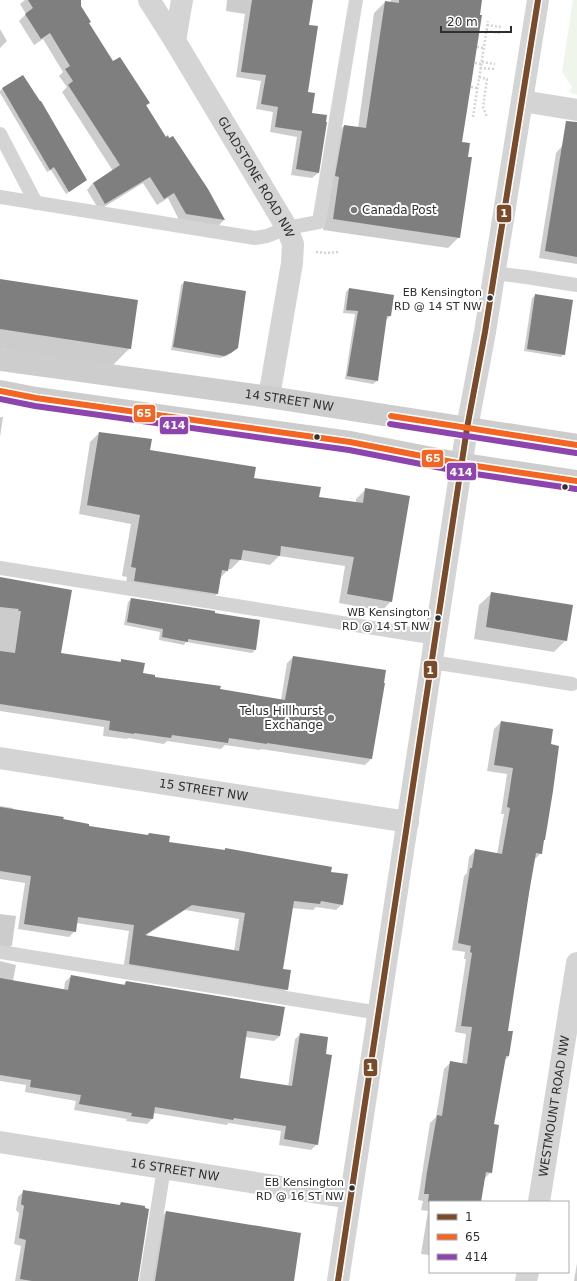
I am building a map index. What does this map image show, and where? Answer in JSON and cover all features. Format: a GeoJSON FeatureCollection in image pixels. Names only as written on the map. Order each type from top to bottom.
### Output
{"type":"FeatureCollection","features":[{"type":"Feature","properties":{"kind":"main road","name":"14 STREET NW"},"geometry":{"type":"LineString","coordinates":[[0,360],[269,397],[577,446]]}},
{"type":"Feature","properties":{"kind":"main road"},"geometry":{"type":"LineString","coordinates":[[0,391],[36,398],[350,442],[463,464],[577,481]]}},
{"type":"Feature","properties":{"kind":"street","name":"GLADSTONE ROAD NW"},"geometry":{"type":"LineString","coordinates":[[149,0],[287,228],[293,244],[292,263],[269,397]]}},
{"type":"Feature","properties":{"kind":"street"},"geometry":{"type":"LineString","coordinates":[[175,41],[182,0]]}},
{"type":"Feature","properties":{"kind":"street"},"geometry":{"type":"LineString","coordinates":[[338,1281],[463,464],[467,428],[472,408],[538,0]]}},
{"type":"Feature","properties":{"kind":"street"},"geometry":{"type":"LineString","coordinates":[[522,101],[577,110]]}},
{"type":"Feature","properties":{"kind":"street","name":"15 STREET NW"},"geometry":{"type":"LineString","coordinates":[[0,758],[408,822]]}},
{"type":"Feature","properties":{"kind":"street","name":"WESTMOUNT ROAD NW"},"geometry":{"type":"LineString","coordinates":[[539,1201],[577,964]]}},
{"type":"Feature","properties":{"kind":"street","name":"16 STREET NW"},"geometry":{"type":"LineString","coordinates":[[0,1142],[350,1198]]}},
{"type":"Feature","properties":{"kind":"lane"},"geometry":{"type":"LineString","coordinates":[[0,197],[255,238],[267,236],[287,228],[319,222],[356,0]]}},
{"type":"Feature","properties":{"kind":"lane"},"geometry":{"type":"LineString","coordinates":[[0,134],[36,203]]}},
{"type":"Feature","properties":{"kind":"lane"},"geometry":{"type":"LineString","coordinates":[[494,273],[577,285]]}},
{"type":"Feature","properties":{"kind":"lane"},"geometry":{"type":"LineString","coordinates":[[0,568],[436,638]]}},
{"type":"Feature","properties":{"kind":"lane"},"geometry":{"type":"LineString","coordinates":[[432,662],[572,684]]}},
{"type":"Feature","properties":{"kind":"lane"},"geometry":{"type":"LineString","coordinates":[[0,952],[379,1013]]}},
{"type":"Feature","properties":{"kind":"lane"},"geometry":{"type":"LineString","coordinates":[[146,1281],[164,1168]]}},
{"type":"Feature","properties":{"kind":"path"},"geometry":{"type":"LineString","coordinates":[[473,117],[488,21]]}},
{"type":"Feature","properties":{"kind":"path"},"geometry":{"type":"LineString","coordinates":[[487,25],[501,27]]}},
{"type":"Feature","properties":{"kind":"path"},"geometry":{"type":"LineString","coordinates":[[486,32],[500,33]]}},
{"type":"Feature","properties":{"kind":"path"},"geometry":{"type":"LineString","coordinates":[[477,47],[484,48]]}},
{"type":"Feature","properties":{"kind":"path"},"geometry":{"type":"LineString","coordinates":[[475,63],[495,64]]}},
{"type":"Feature","properties":{"kind":"path"},"geometry":{"type":"LineString","coordinates":[[481,64],[494,69]]}},
{"type":"Feature","properties":{"kind":"path"},"geometry":{"type":"LineString","coordinates":[[479,78],[487,78],[483,107],[487,117]]}},
{"type":"Feature","properties":{"kind":"path"},"geometry":{"type":"LineString","coordinates":[[471,88],[477,88]]}},
{"type":"Feature","properties":{"kind":"path"},"geometry":{"type":"LineString","coordinates":[[315,252],[339,252]]}},
{"type":"Feature","properties":{"kind":"shaded area"},"geometry":{"type":"Polygon","coordinates":[[[573,0],[577,0],[577,95],[569,92],[572,87],[562,72],[573,0]]]}},
{"type":"Feature","properties":{"kind":"building"},"geometry":{"type":"Polygon","coordinates":[[[28,0],[81,0],[81,6],[91,22],[89,23],[113,61],[120,57],[150,103],[146,105],[166,137],[168,135],[169,138],[173,136],[208,189],[225,220],[186,214],[174,193],[164,199],[150,177],[105,204],[93,183],[120,165],[68,85],[73,81],[65,69],[70,66],[50,33],[41,39],[25,14],[33,8],[28,0]]]}},
{"type":"Feature","properties":{"kind":"building"},"geometry":{"type":"Polygon","coordinates":[[[252,0],[313,0],[309,25],[318,26],[308,92],[315,93],[312,113],[327,115],[319,173],[296,169],[302,131],[275,127],[278,107],[261,104],[266,75],[241,72],[252,0]]]}},
{"type":"Feature","properties":{"kind":"building"},"geometry":{"type":"Polygon","coordinates":[[[399,0],[482,0],[480,15],[482,15],[462,142],[470,143],[468,157],[472,157],[460,238],[333,219],[339,177],[335,176],[344,125],[366,128],[385,1],[399,3],[399,0]]]}},
{"type":"Feature","properties":{"kind":"building"},"geometry":{"type":"Polygon","coordinates":[[[23,75],[41,101],[87,180],[69,192],[54,167],[50,170],[2,88],[23,75]]]}},
{"type":"Feature","properties":{"kind":"building"},"geometry":{"type":"Polygon","coordinates":[[[566,121],[577,122],[577,257],[545,251],[566,121]]]}},
{"type":"Feature","properties":{"kind":"building"},"geometry":{"type":"Polygon","coordinates":[[[0,279],[138,300],[131,349],[0,329],[0,279]]]}},
{"type":"Feature","properties":{"kind":"building"},"geometry":{"type":"Polygon","coordinates":[[[184,281],[246,291],[238,348],[224,356],[173,347],[184,281]]]}},
{"type":"Feature","properties":{"kind":"building"},"geometry":{"type":"Polygon","coordinates":[[[349,288],[394,295],[391,316],[387,316],[378,381],[347,376],[358,311],[346,310],[349,288]]]}},
{"type":"Feature","properties":{"kind":"building"},"geometry":{"type":"Polygon","coordinates":[[[535,294],[573,300],[565,355],[527,349],[535,294]]]}},
{"type":"Feature","properties":{"kind":"building"},"geometry":{"type":"Polygon","coordinates":[[[99,432],[152,439],[150,450],[256,467],[254,478],[321,487],[319,497],[363,503],[365,488],[410,496],[392,602],[347,594],[354,557],[281,546],[280,556],[243,550],[241,560],[230,559],[228,571],[222,570],[218,594],[134,581],[136,568],[131,567],[140,515],[87,505],[99,432]]]}},
{"type":"Feature","properties":{"kind":"building"},"geometry":{"type":"Polygon","coordinates":[[[0,577],[72,590],[61,653],[121,662],[121,659],[145,663],[143,673],[155,675],[155,677],[221,686],[220,689],[285,700],[293,656],[386,670],[372,759],[229,738],[228,743],[172,735],[171,738],[134,734],[109,730],[110,721],[0,704],[0,651],[15,653],[21,611],[18,611],[19,609],[0,607],[0,577]]]}},
{"type":"Feature","properties":{"kind":"building"},"geometry":{"type":"Polygon","coordinates":[[[491,592],[573,605],[567,641],[486,627],[491,592]]]}},
{"type":"Feature","properties":{"kind":"building"},"geometry":{"type":"Polygon","coordinates":[[[131,598],[215,611],[215,613],[260,620],[256,650],[188,639],[188,642],[162,637],[163,629],[127,622],[131,598]]]}},
{"type":"Feature","properties":{"kind":"building"},"geometry":{"type":"Polygon","coordinates":[[[501,721],[553,729],[551,744],[559,746],[553,791],[542,854],[536,853],[529,893],[508,1031],[513,1031],[509,1056],[506,1056],[494,1124],[499,1125],[492,1173],[486,1172],[481,1201],[428,1202],[429,1194],[424,1194],[427,1172],[437,1115],[442,1116],[450,1061],[467,1064],[472,1027],[461,1026],[472,953],[470,952],[471,946],[458,943],[470,868],[472,868],[475,849],[502,854],[510,808],[507,807],[513,768],[494,765],[501,721]]]}},
{"type":"Feature","properties":{"kind":"building"},"geometry":{"type":"Polygon","coordinates":[[[0,807],[64,817],[63,819],[89,824],[89,826],[148,835],[149,833],[170,836],[169,842],[225,850],[225,848],[332,867],[331,872],[348,874],[343,905],[321,901],[320,904],[294,901],[283,969],[291,970],[288,990],[129,964],[134,925],[78,917],[76,932],[24,924],[31,876],[0,871],[0,807]],[[192,905],[145,935],[239,951],[245,913],[192,905]]]}},
{"type":"Feature","properties":{"kind":"building"},"geometry":{"type":"Polygon","coordinates":[[[71,975],[125,985],[126,981],[285,1007],[280,1036],[247,1031],[240,1078],[292,1086],[300,1033],[328,1037],[326,1054],[332,1055],[318,1145],[284,1139],[286,1126],[234,1118],[233,1120],[155,1107],[153,1119],[131,1116],[132,1113],[79,1104],[81,1095],[30,1087],[31,1080],[0,1075],[0,978],[68,990],[71,975]]]}},
{"type":"Feature","properties":{"kind":"building"},"geometry":{"type":"Polygon","coordinates":[[[23,1190],[120,1205],[121,1202],[145,1206],[145,1208],[149,1209],[138,1281],[32,1281],[20,1279],[26,1240],[19,1238],[24,1206],[21,1204],[23,1190]]]}},
{"type":"Feature","properties":{"kind":"building"},"geometry":{"type":"Polygon","coordinates":[[[166,1211],[301,1233],[294,1281],[155,1281],[166,1211]]]}},
{"type":"Feature","properties":{"kind":"transit line","name":"1"},"geometry":{"type":"LineString","coordinates":[[338,1281],[467,428],[485,332],[538,0]]}},
{"type":"Feature","properties":{"kind":"transit line","name":"65"},"geometry":{"type":"LineString","coordinates":[[0,391],[36,398],[350,442],[463,464],[577,481]]}},
{"type":"Feature","properties":{"kind":"transit line","name":"414"},"geometry":{"type":"LineString","coordinates":[[0,399],[35,406],[349,450],[462,472],[576,489]]}},
{"type":"Feature","properties":{"kind":"transit line","name":"65"},"geometry":{"type":"LineString","coordinates":[[391,416],[577,445]]}},
{"type":"Feature","properties":{"kind":"transit line","name":"414"},"geometry":{"type":"LineString","coordinates":[[390,424],[576,453]]}},
{"type":"Feature","properties":{"kind":"place","name":"Canada Post"},"geometry":{"type":"Point","coordinates":[354,210]}},
{"type":"Feature","properties":{"kind":"place","name":"EB Kensington RD @ 14 ST NW"},"geometry":{"type":"Point","coordinates":[490,298]}},
{"type":"Feature","properties":{"kind":"place","name":"WB Kensington RD @ 14 ST NW"},"geometry":{"type":"Point","coordinates":[438,618]}},
{"type":"Feature","properties":{"kind":"place","name":"Telus Hillhurst Exchange"},"geometry":{"type":"Point","coordinates":[331,718]}},
{"type":"Feature","properties":{"kind":"place","name":"EB Kensington RD @ 16 ST NW"},"geometry":{"type":"Point","coordinates":[352,1188]}}]}
